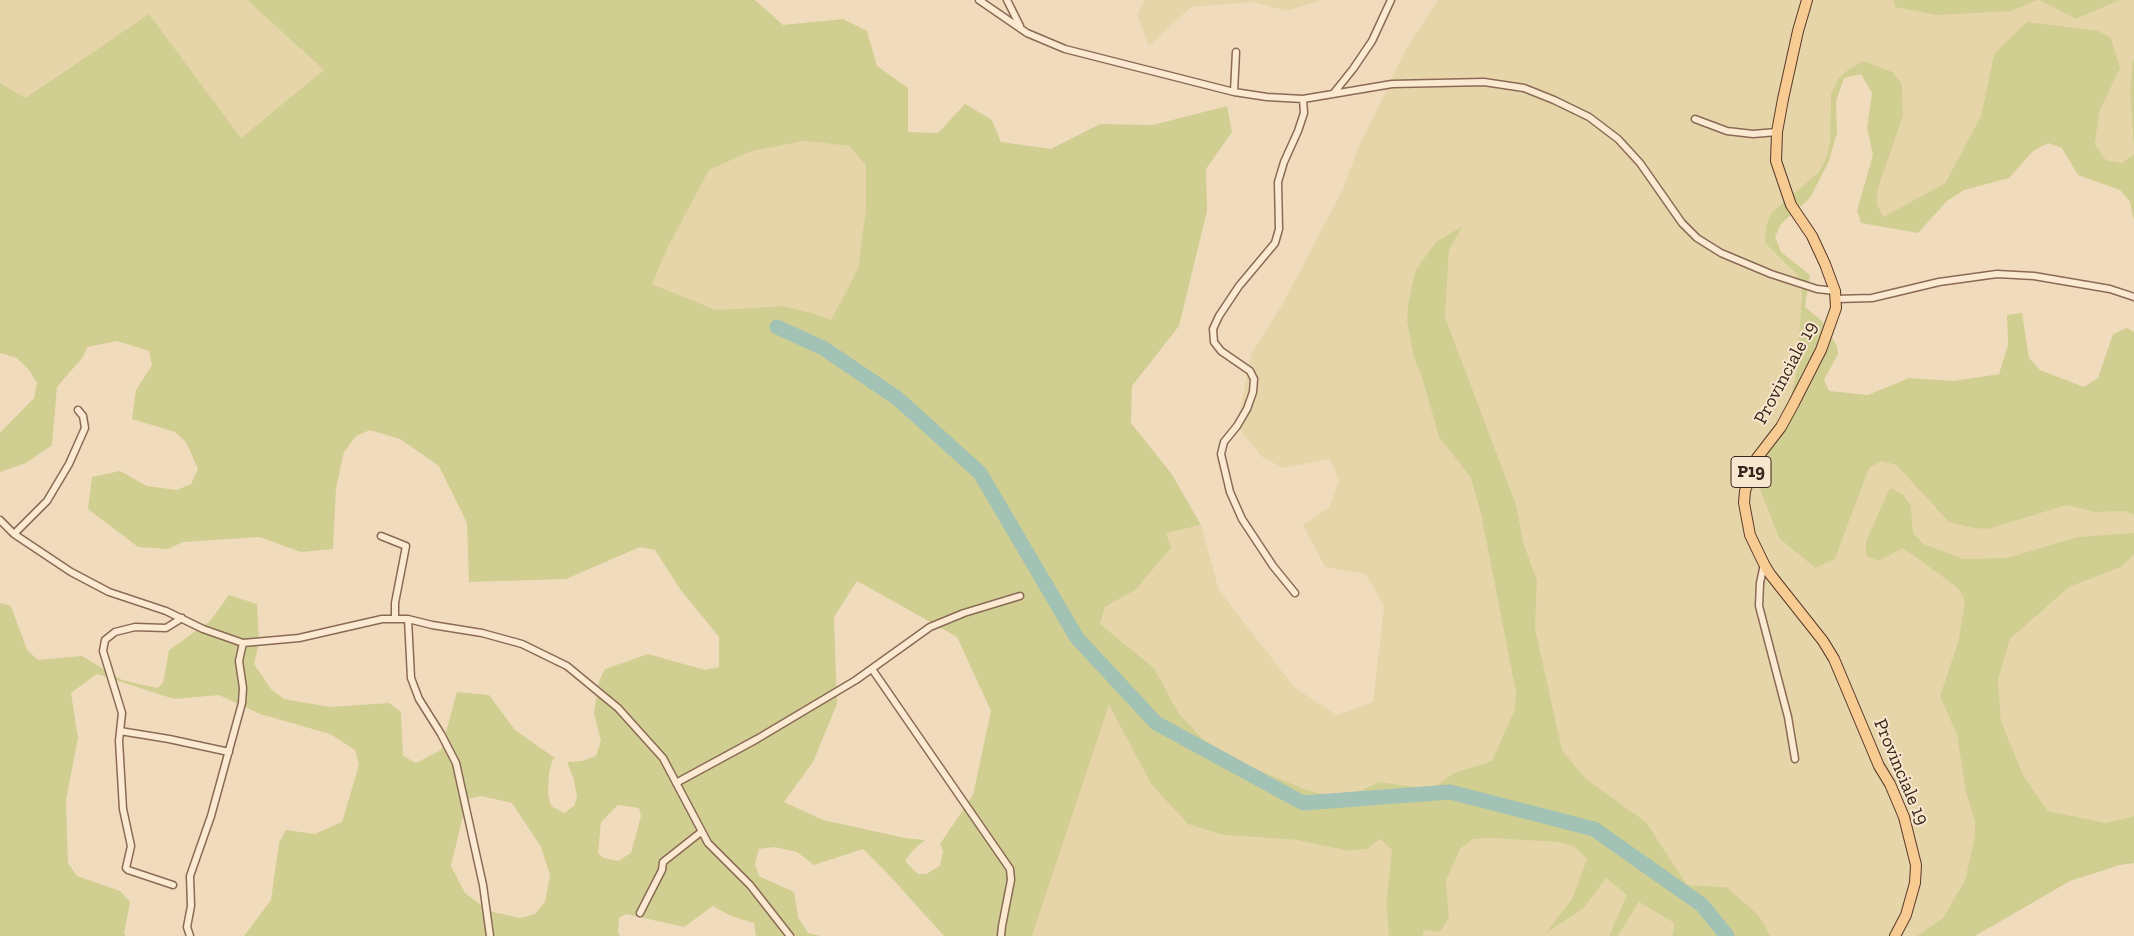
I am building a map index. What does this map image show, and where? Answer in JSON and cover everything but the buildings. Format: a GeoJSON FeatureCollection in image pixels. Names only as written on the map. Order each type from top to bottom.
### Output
{"type":"FeatureCollection","features":[{"type":"Feature","properties":{"kind":"main road","name":"Provinciale 19"},"geometry":{"type":"LineString","coordinates":[[1807,0],[1798,31],[1776,132],[1776,161],[1782,182],[1795,211],[1821,253],[1835,295],[1836,308],[1822,350],[1781,427],[1757,458],[1745,491],[1747,526],[1770,574],[1823,641],[1834,659],[1879,766],[1904,816],[1916,865],[1915,883],[1906,915],[1895,936]]}},
{"type":"Feature","properties":{"kind":"street"},"geometry":{"type":"LineString","coordinates":[[979,0],[1027,32],[1065,49],[1234,92],[1267,97],[1303,99],[1392,84],[1484,82],[1524,88],[1589,117],[1618,139],[1640,164],[1682,223],[1697,238],[1720,253],[1770,274],[1835,295],[1872,298],[1939,282],[1997,274],[2034,276],[2110,289],[2134,297]]}},
{"type":"Feature","properties":{"kind":"street"},"geometry":{"type":"LineString","coordinates":[[1007,0],[1020,27]]}},
{"type":"Feature","properties":{"kind":"street"},"geometry":{"type":"LineString","coordinates":[[1332,94],[1353,69],[1372,41],[1391,0]]}},
{"type":"Feature","properties":{"kind":"street"},"geometry":{"type":"LineString","coordinates":[[1234,92],[1236,52]]}},
{"type":"Feature","properties":{"kind":"street"},"geometry":{"type":"LineString","coordinates":[[1295,593],[1273,566],[1242,519],[1230,492],[1221,454],[1224,442],[1237,426],[1247,409],[1253,392],[1254,379],[1250,371],[1221,351],[1214,342],[1213,329],[1219,316],[1239,286],[1275,242],[1279,229],[1278,182],[1284,162],[1298,132],[1304,112],[1303,99]]}},
{"type":"Feature","properties":{"kind":"street"},"geometry":{"type":"LineString","coordinates":[[1695,119],[1727,131],[1753,134],[1776,132]]}},
{"type":"Feature","properties":{"kind":"street"},"geometry":{"type":"LineString","coordinates":[[14,534],[47,502],[69,464],[85,428],[83,416],[78,410]]}},
{"type":"Feature","properties":{"kind":"street"},"geometry":{"type":"LineString","coordinates":[[0,520],[14,534],[71,572],[109,592],[166,611],[220,636],[242,643],[299,638],[395,618],[408,618],[432,625],[482,633],[522,644],[567,666],[618,708],[663,758],[708,843],[750,885],[790,936]]}},
{"type":"Feature","properties":{"kind":"street"},"geometry":{"type":"LineString","coordinates":[[381,536],[406,546],[395,603],[395,618]]}},
{"type":"Feature","properties":{"kind":"street"},"geometry":{"type":"LineString","coordinates":[[1764,564],[1760,583],[1759,606],[1788,717],[1795,759]]}},
{"type":"Feature","properties":{"kind":"street"},"geometry":{"type":"LineString","coordinates":[[676,783],[757,739],[872,669],[930,627],[964,613],[1020,596]]}},
{"type":"Feature","properties":{"kind":"street"},"geometry":{"type":"LineString","coordinates":[[173,885],[126,868],[131,846],[124,823],[123,809],[120,731],[122,713],[121,704],[103,651],[106,640],[124,628],[166,628],[182,618]]}},
{"type":"Feature","properties":{"kind":"street"},"geometry":{"type":"LineString","coordinates":[[408,618],[411,678],[419,699],[441,734],[456,763],[483,885],[490,936]]}},
{"type":"Feature","properties":{"kind":"street"},"geometry":{"type":"LineString","coordinates":[[190,936],[187,927],[191,906],[190,876],[211,816],[242,703],[243,688],[239,661],[242,643]]}},
{"type":"Feature","properties":{"kind":"street"},"geometry":{"type":"LineString","coordinates":[[872,669],[1010,869],[1011,880],[1002,926],[1002,936]]}},
{"type":"Feature","properties":{"kind":"street"},"geometry":{"type":"LineString","coordinates":[[120,731],[229,752]]}},
{"type":"Feature","properties":{"kind":"street"},"geometry":{"type":"LineString","coordinates":[[640,913],[662,870],[663,862],[701,832]]}},
{"type":"Feature","properties":{"kind":"shaded area"},"geometry":{"type":"Polygon","coordinates":[[[0,0],[247,0],[324,70],[241,139],[149,14],[24,98],[0,83],[0,0]]]}},
{"type":"Feature","properties":{"kind":"shaded area"},"geometry":{"type":"Polygon","coordinates":[[[247,0],[755,0],[783,25],[843,19],[867,31],[877,66],[908,88],[908,132],[938,133],[965,104],[992,120],[1001,142],[1051,149],[1100,124],[1153,125],[1227,106],[1232,132],[1206,169],[1207,211],[1179,326],[1132,386],[1131,423],[1171,473],[1201,525],[1166,533],[1171,548],[1135,590],[1105,607],[1100,624],[1154,668],[1179,714],[1203,739],[1233,760],[1307,790],[1343,799],[1379,782],[1432,789],[1454,773],[1492,761],[1514,711],[1516,693],[1481,514],[1471,478],[1439,437],[1421,374],[1414,358],[1407,322],[1408,304],[1415,271],[1436,242],[1463,226],[1449,250],[1445,317],[1516,505],[1523,542],[1537,580],[1535,628],[1562,750],[1586,779],[1646,822],[1687,885],[1726,887],[1758,915],[1771,936],[1670,936],[1673,934],[1674,923],[1639,902],[1618,936],[1609,936],[1627,895],[1606,878],[1583,909],[1546,933],[1572,899],[1587,859],[1573,846],[1557,842],[1490,838],[1473,839],[1460,849],[1446,881],[1449,918],[1440,932],[1423,930],[1423,936],[1389,936],[1386,904],[1392,850],[1380,839],[1367,849],[1349,851],[1297,840],[1223,835],[1188,824],[1152,785],[1109,705],[1032,936],[944,936],[863,849],[814,865],[797,852],[774,847],[759,849],[755,864],[759,876],[794,892],[798,917],[808,933],[821,936],[756,936],[754,923],[731,916],[713,906],[684,927],[626,914],[619,918],[618,932],[620,936],[244,936],[271,900],[279,843],[286,830],[315,834],[342,822],[359,765],[355,750],[330,734],[260,714],[219,695],[174,699],[97,674],[71,693],[78,738],[66,800],[68,863],[77,876],[120,891],[130,902],[124,934],[126,936],[0,936],[0,603],[11,606],[27,650],[38,660],[82,656],[122,680],[157,688],[163,683],[169,650],[210,621],[229,595],[257,604],[259,643],[254,664],[271,689],[284,699],[330,707],[389,703],[401,712],[403,756],[416,763],[441,750],[457,692],[489,695],[515,730],[555,758],[552,761],[549,773],[548,794],[551,806],[564,813],[574,806],[577,797],[574,780],[567,762],[582,761],[596,756],[601,741],[594,713],[599,681],[605,669],[648,654],[705,670],[719,667],[719,637],[680,589],[655,550],[640,547],[566,579],[469,582],[467,523],[439,466],[400,439],[370,430],[356,436],[344,452],[336,488],[333,549],[301,552],[259,537],[183,542],[168,549],[138,547],[88,509],[92,477],[120,471],[147,486],[177,490],[191,484],[198,469],[186,442],[175,432],[132,419],[136,390],[152,365],[149,351],[117,341],[87,347],[83,357],[57,387],[52,445],[26,463],[0,472],[0,433],[34,398],[37,383],[29,370],[17,358],[0,353],[0,83],[25,98],[149,14],[241,138],[324,70],[247,0]],[[805,141],[752,151],[709,170],[668,247],[652,284],[716,310],[783,306],[816,314],[831,320],[858,269],[866,208],[866,165],[849,146],[805,141]],[[857,581],[834,617],[837,704],[813,762],[784,802],[823,820],[905,838],[925,840],[913,850],[905,861],[918,874],[926,874],[940,866],[943,851],[940,844],[973,795],[991,711],[957,637],[857,581]],[[481,796],[467,799],[451,866],[465,893],[489,911],[520,918],[535,914],[545,902],[550,875],[541,847],[512,803],[481,796]],[[618,805],[601,822],[598,853],[604,858],[618,861],[631,853],[641,816],[639,808],[618,805]]]}},
{"type":"Feature","properties":{"kind":"shaded area"},"geometry":{"type":"Polygon","coordinates":[[[1145,0],[1323,0],[1286,11],[1253,2],[1191,7],[1149,46],[1137,15],[1145,0]]]}},
{"type":"Feature","properties":{"kind":"shaded area"},"geometry":{"type":"Polygon","coordinates":[[[1438,0],[1894,0],[1895,7],[2039,0],[2076,19],[2120,0],[2134,0],[2134,60],[2130,92],[2134,154],[2122,163],[2106,160],[2095,146],[2099,113],[2120,68],[1994,54],[1981,116],[1945,183],[1883,217],[1877,204],[1878,188],[1903,116],[1902,84],[1849,69],[1831,94],[1830,140],[1827,156],[1819,172],[1772,212],[1765,243],[1798,276],[1802,292],[1797,368],[1788,411],[1752,469],[1779,538],[1815,568],[1835,559],[1869,468],[1881,461],[1896,465],[1949,522],[1988,529],[2067,505],[2094,512],[2125,511],[2134,515],[2134,533],[2077,537],[2007,558],[1964,559],[1924,544],[1913,533],[1911,506],[1904,494],[1890,488],[1879,561],[1903,548],[1958,588],[1965,601],[1958,642],[1940,696],[1957,735],[1966,793],[1975,821],[1975,835],[1965,880],[1943,918],[1917,936],[1771,936],[1726,887],[1687,885],[1646,822],[1586,779],[1562,750],[1535,628],[1537,580],[1523,542],[1515,505],[1445,317],[1449,250],[1462,226],[1415,270],[1408,304],[1407,322],[1414,358],[1421,374],[1439,437],[1471,478],[1481,514],[1516,693],[1514,711],[1492,761],[1454,773],[1432,789],[1379,782],[1343,799],[1307,790],[1233,760],[1203,739],[1179,714],[1154,668],[1100,624],[1105,607],[1135,590],[1166,533],[1201,525],[1219,590],[1294,687],[1337,715],[1373,702],[1384,606],[1365,574],[1325,567],[1303,525],[1329,507],[1339,481],[1330,459],[1283,468],[1262,457],[1237,426],[1251,354],[1282,305],[1343,189],[1358,148],[1406,49],[1438,0]]]}},
{"type":"Feature","properties":{"kind":"shaded area"},"geometry":{"type":"Polygon","coordinates":[[[1894,0],[2037,0],[2011,11],[1937,15],[1895,7],[1894,0]]]}},
{"type":"Feature","properties":{"kind":"shaded area"},"geometry":{"type":"Polygon","coordinates":[[[2039,0],[2120,0],[2076,19],[2039,0]]]}},
{"type":"Feature","properties":{"kind":"shaded area"},"geometry":{"type":"Polygon","coordinates":[[[2027,22],[2098,31],[2111,38],[2120,68],[2099,113],[2095,145],[2106,160],[2122,163],[2134,154],[2134,221],[2130,202],[2120,190],[2078,175],[2062,148],[2048,143],[2033,151],[2009,178],[1964,190],[1947,201],[1918,233],[1861,223],[1857,211],[1873,155],[1867,128],[1872,93],[1861,74],[1844,78],[1836,101],[1837,133],[1829,161],[1810,198],[1781,224],[1775,237],[1781,252],[1810,275],[1805,307],[1822,321],[1837,346],[1838,354],[1824,380],[1829,391],[1868,395],[1909,378],[1954,381],[1999,374],[2008,345],[2007,315],[2022,313],[2029,358],[2040,370],[2084,387],[2098,378],[2113,334],[2127,328],[2134,332],[2134,515],[2125,511],[2094,512],[2067,505],[1988,529],[1974,528],[1949,522],[1896,465],[1881,461],[1869,468],[1835,559],[1815,568],[1779,538],[1752,469],[1788,411],[1797,368],[1802,292],[1797,275],[1765,243],[1766,226],[1772,212],[1819,172],[1827,156],[1830,140],[1831,94],[1838,79],[1849,69],[1864,61],[1892,72],[1902,84],[1903,116],[1878,188],[1877,204],[1883,217],[1945,183],[1981,116],[1994,54],[2027,22]]]}},
{"type":"Feature","properties":{"kind":"shaded area"},"geometry":{"type":"Polygon","coordinates":[[[2134,60],[2134,152],[2130,92],[2134,60]]]}},
{"type":"Feature","properties":{"kind":"shaded area"},"geometry":{"type":"Polygon","coordinates":[[[805,141],[849,146],[866,165],[866,208],[858,269],[831,320],[783,306],[716,310],[652,284],[668,247],[709,170],[752,151],[805,141]]]}},
{"type":"Feature","properties":{"kind":"shaded area"},"geometry":{"type":"Polygon","coordinates":[[[1890,488],[1903,494],[1911,506],[1913,533],[1924,544],[1964,559],[2007,558],[2077,537],[2134,533],[2134,555],[2121,567],[2069,587],[2010,639],[1998,680],[2001,721],[2023,775],[2048,811],[2106,823],[2134,816],[2134,863],[2120,865],[2070,881],[1975,936],[1917,936],[1943,918],[1965,880],[1975,835],[1975,821],[1966,793],[1957,735],[1940,696],[1958,642],[1965,601],[1958,588],[1903,548],[1879,561],[1866,556],[1866,541],[1890,488]]]}},
{"type":"Feature","properties":{"kind":"shaded area"},"geometry":{"type":"Polygon","coordinates":[[[2134,555],[2134,816],[2106,823],[2048,811],[2023,775],[2001,721],[1998,680],[2010,639],[2069,587],[2121,567],[2134,555]]]}},
{"type":"Feature","properties":{"kind":"shaded area"},"geometry":{"type":"Polygon","coordinates":[[[1109,705],[1223,835],[1297,840],[1349,851],[1367,849],[1380,839],[1392,850],[1386,904],[1389,936],[1032,936],[1109,705]]]}},
{"type":"Feature","properties":{"kind":"shaded area"},"geometry":{"type":"Polygon","coordinates":[[[1490,838],[1556,842],[1573,846],[1587,859],[1572,899],[1548,932],[1583,909],[1606,878],[1627,895],[1609,936],[1423,936],[1423,930],[1440,932],[1449,918],[1446,881],[1460,849],[1473,839],[1490,838]]]}},
{"type":"Feature","properties":{"kind":"shaded area"},"geometry":{"type":"Polygon","coordinates":[[[1639,902],[1674,923],[1673,934],[1670,936],[1618,936],[1639,902]]]}},
{"type":"Feature","properties":{"kind":"waterway"},"geometry":{"type":"LineString","coordinates":[[777,327],[823,348],[897,398],[980,473],[1077,638],[1156,723],[1303,803],[1450,792],[1594,829],[1702,905],[1727,936]]}}]}
